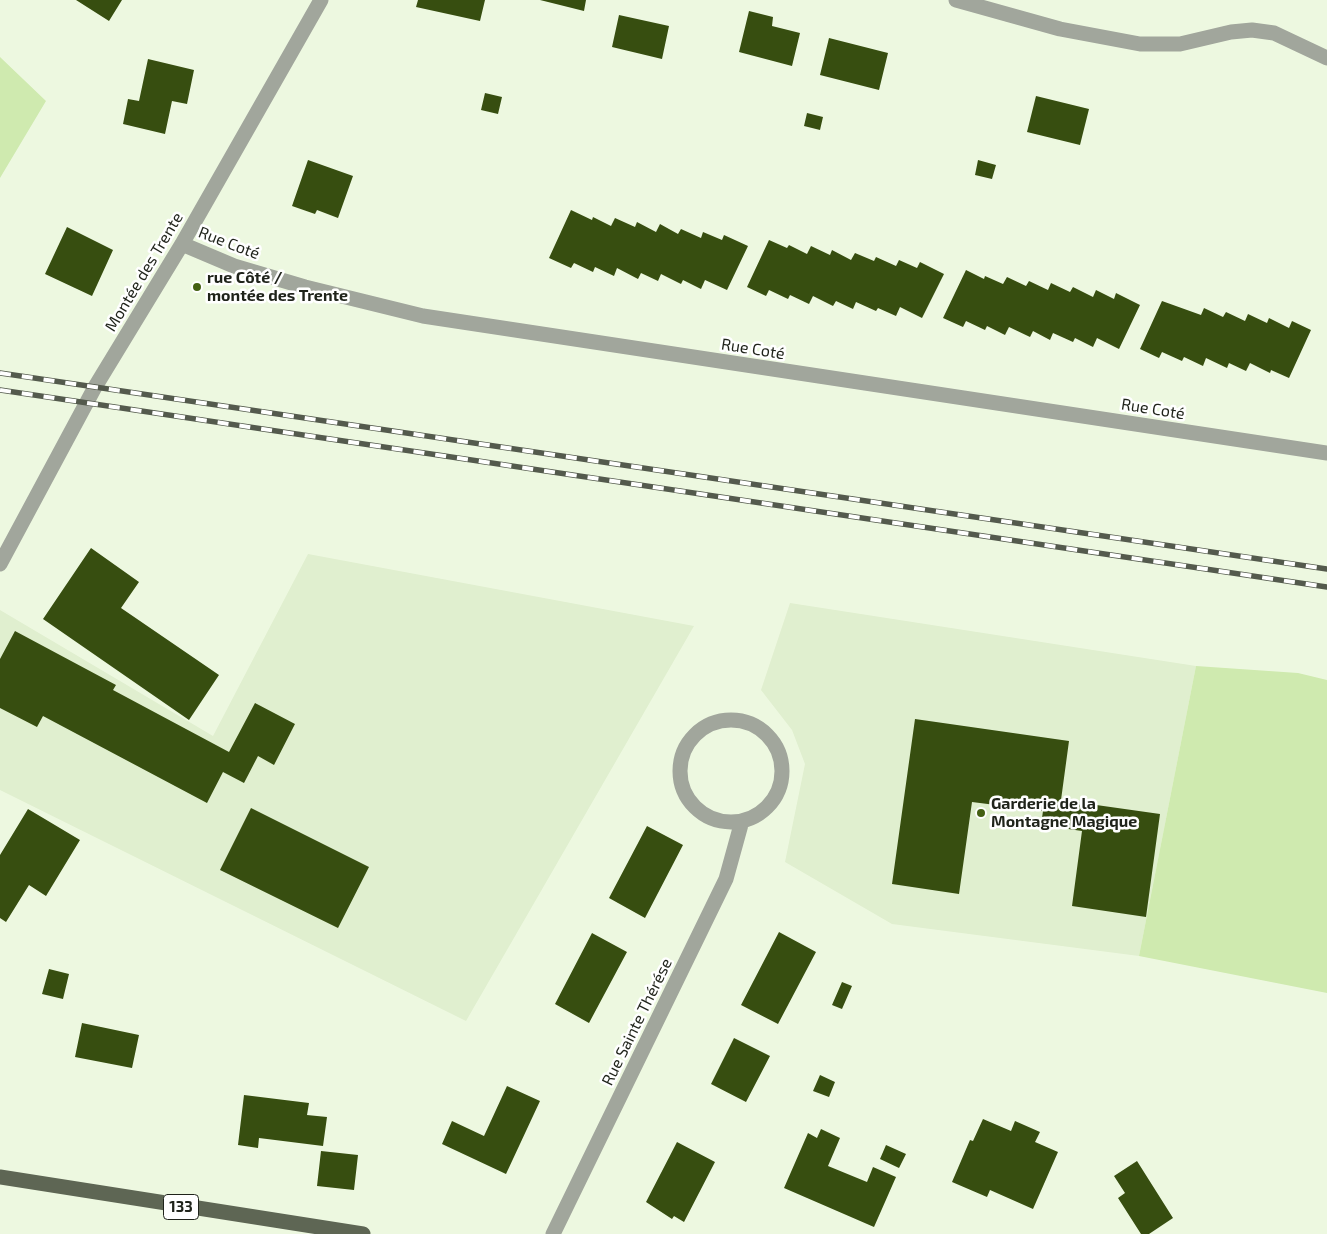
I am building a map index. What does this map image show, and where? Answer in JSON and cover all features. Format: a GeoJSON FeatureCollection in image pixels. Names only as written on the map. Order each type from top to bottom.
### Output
{"type":"FeatureCollection","features":[{"type":"Feature","properties":{"kind":"main road","name":"133"},"geometry":{"type":"LineString","coordinates":[[0,1177],[363,1234]]}},
{"type":"Feature","properties":{"kind":"street","name":"Montée des Trente"},"geometry":{"type":"LineString","coordinates":[[0,564],[95,387],[182,244],[320,0]]}},
{"type":"Feature","properties":{"kind":"street"},"geometry":{"type":"LineString","coordinates":[[956,0],[996,5],[1060,29],[1140,44],[1180,44],[1231,32],[1252,30],[1274,33],[1327,58]]}},
{"type":"Feature","properties":{"kind":"street","name":"Rue Coté"},"geometry":{"type":"LineString","coordinates":[[182,244],[234,266],[305,288],[423,316],[1327,452]]}},
{"type":"Feature","properties":{"kind":"street"},"geometry":{"type":"LineString","coordinates":[[733,720],[749,723],[764,731],[775,743],[781,758],[782,775],[779,791],[770,805],[757,816],[742,821],[725,822],[708,817],[694,807],[684,792],[680,776],[682,758],[688,742],[700,730],[716,722],[733,720]]}},
{"type":"Feature","properties":{"kind":"street","name":"Rue Sainte Thérése"},"geometry":{"type":"LineString","coordinates":[[553,1234],[726,879],[742,821]]}},
{"type":"Feature","properties":{"kind":"shaded area"},"geometry":{"type":"Polygon","coordinates":[[[308,554],[694,626],[466,1021],[0,790],[0,610],[213,736],[308,554]]]}},
{"type":"Feature","properties":{"kind":"shaded area","name":"Garderie de la Montagne Magique"},"geometry":{"type":"Polygon","coordinates":[[[790,603],[1196,666],[1139,956],[892,924],[785,862],[805,764],[792,730],[761,690],[790,603]]]}},
{"type":"Feature","properties":{"kind":"green space"},"geometry":{"type":"Polygon","coordinates":[[[0,57],[46,101],[0,178],[0,57]]]}},
{"type":"Feature","properties":{"kind":"green space"},"geometry":{"type":"Polygon","coordinates":[[[1196,666],[1298,673],[1327,680],[1327,993],[1139,956],[1196,666]]]}},
{"type":"Feature","properties":{"kind":"building"},"geometry":{"type":"Polygon","coordinates":[[[76,0],[122,0],[109,21],[76,0]]]}},
{"type":"Feature","properties":{"kind":"building"},"geometry":{"type":"Polygon","coordinates":[[[418,0],[485,0],[480,21],[416,7],[418,0]]]}},
{"type":"Feature","properties":{"kind":"building"},"geometry":{"type":"Polygon","coordinates":[[[540,0],[586,0],[584,11],[540,0]]]}},
{"type":"Feature","properties":{"kind":"building"},"geometry":{"type":"Polygon","coordinates":[[[749,11],[773,17],[772,26],[800,33],[792,66],[739,52],[749,11]]]}},
{"type":"Feature","properties":{"kind":"building"},"geometry":{"type":"Polygon","coordinates":[[[619,15],[669,26],[662,59],[612,47],[619,15]]]}},
{"type":"Feature","properties":{"kind":"building"},"geometry":{"type":"Polygon","coordinates":[[[829,38],[888,53],[879,90],[820,75],[829,38]]]}},
{"type":"Feature","properties":{"kind":"building"},"geometry":{"type":"Polygon","coordinates":[[[148,59],[194,70],[187,104],[172,101],[165,134],[123,124],[128,99],[139,101],[148,59]]]}},
{"type":"Feature","properties":{"kind":"building"},"geometry":{"type":"Polygon","coordinates":[[[485,93],[502,97],[498,114],[481,110],[485,93]]]}},
{"type":"Feature","properties":{"kind":"building"},"geometry":{"type":"Polygon","coordinates":[[[1036,96],[1089,109],[1080,145],[1027,132],[1036,96]]]}},
{"type":"Feature","properties":{"kind":"building"},"geometry":{"type":"Polygon","coordinates":[[[807,113],[823,117],[820,130],[804,126],[807,113]]]}},
{"type":"Feature","properties":{"kind":"building"},"geometry":{"type":"Polygon","coordinates":[[[308,160],[353,176],[338,218],[317,210],[315,214],[292,206],[308,160]]]}},
{"type":"Feature","properties":{"kind":"building"},"geometry":{"type":"Polygon","coordinates":[[[978,160],[996,165],[992,179],[975,175],[978,160]]]}},
{"type":"Feature","properties":{"kind":"building"},"geometry":{"type":"Polygon","coordinates":[[[571,210],[592,220],[593,217],[611,226],[615,218],[635,227],[637,222],[656,232],[660,224],[678,234],[681,229],[701,238],[703,232],[722,240],[724,235],[748,246],[727,290],[705,280],[701,289],[683,280],[681,284],[661,274],[658,281],[641,273],[638,279],[617,268],[614,276],[595,267],[593,272],[574,263],[571,268],[549,258],[571,210]]]}},
{"type":"Feature","properties":{"kind":"building"},"geometry":{"type":"Polygon","coordinates":[[[67,227],[113,250],[92,296],[45,274],[67,227]]]}},
{"type":"Feature","properties":{"kind":"building"},"geometry":{"type":"Polygon","coordinates":[[[769,240],[787,248],[789,245],[807,254],[811,246],[830,255],[832,250],[851,260],[855,253],[874,261],[876,257],[896,266],[899,260],[917,268],[920,262],[944,274],[922,318],[900,307],[896,316],[878,308],[876,311],[856,302],[853,309],[836,301],[833,306],[813,296],[809,304],[790,295],[788,299],[769,290],[766,296],[747,287],[769,240]]]}},
{"type":"Feature","properties":{"kind":"building"},"geometry":{"type":"Polygon","coordinates":[[[966,270],[984,279],[985,276],[1003,284],[1007,277],[1026,286],[1029,281],[1048,290],[1051,283],[1070,292],[1073,287],[1093,297],[1096,290],[1114,299],[1116,293],[1140,305],[1119,349],[1097,338],[1093,347],[1075,338],[1073,342],[1053,333],[1050,340],[1033,331],[1030,337],[1009,327],[1005,335],[987,326],[985,330],[966,321],[963,327],[943,318],[966,270]]]}},
{"type":"Feature","properties":{"kind":"building"},"geometry":{"type":"Polygon","coordinates":[[[1162,301],[1201,315],[1204,308],[1223,317],[1226,312],[1245,321],[1248,314],[1267,323],[1269,318],[1289,328],[1292,321],[1311,330],[1289,378],[1271,370],[1270,373],[1250,363],[1246,371],[1229,363],[1227,368],[1206,358],[1203,366],[1184,357],[1182,361],[1162,352],[1159,358],[1140,349],[1162,301]]]}},
{"type":"Feature","properties":{"kind":"building"},"geometry":{"type":"Polygon","coordinates":[[[91,548],[139,582],[121,608],[219,675],[189,720],[43,619],[91,548]]]}},
{"type":"Feature","properties":{"kind":"building"},"geometry":{"type":"Polygon","coordinates":[[[15,631],[116,685],[113,690],[229,752],[255,703],[295,724],[274,765],[258,756],[244,783],[223,772],[207,803],[43,716],[37,727],[0,708],[0,659],[15,631]]]}},
{"type":"Feature","properties":{"kind":"building"},"geometry":{"type":"Polygon","coordinates":[[[915,719],[1069,741],[1061,800],[1160,814],[1146,917],[1072,906],[1082,831],[1041,825],[1043,811],[972,802],[959,894],[892,884],[915,719]]]}},
{"type":"Feature","properties":{"kind":"building"},"geometry":{"type":"Polygon","coordinates":[[[251,808],[369,867],[338,928],[220,870],[251,808]]]}},
{"type":"Feature","properties":{"kind":"building"},"geometry":{"type":"Polygon","coordinates":[[[28,809],[80,840],[46,896],[29,885],[6,922],[0,918],[0,855],[28,809]]]}},
{"type":"Feature","properties":{"kind":"building"},"geometry":{"type":"Polygon","coordinates":[[[647,826],[683,845],[645,918],[609,898],[647,826]]]}},
{"type":"Feature","properties":{"kind":"building"},"geometry":{"type":"Polygon","coordinates":[[[779,932],[816,952],[778,1024],[741,1005],[779,932]]]}},
{"type":"Feature","properties":{"kind":"building"},"geometry":{"type":"Polygon","coordinates":[[[592,933],[627,952],[589,1023],[555,1004],[592,933]]]}},
{"type":"Feature","properties":{"kind":"building"},"geometry":{"type":"Polygon","coordinates":[[[49,969],[69,974],[63,999],[42,994],[49,969]]]}},
{"type":"Feature","properties":{"kind":"building"},"geometry":{"type":"Polygon","coordinates":[[[842,982],[852,986],[842,1009],[832,1005],[842,982]]]}},
{"type":"Feature","properties":{"kind":"building"},"geometry":{"type":"Polygon","coordinates":[[[82,1023],[139,1035],[132,1068],[75,1057],[82,1023]]]}},
{"type":"Feature","properties":{"kind":"building"},"geometry":{"type":"Polygon","coordinates":[[[734,1038],[770,1056],[746,1102],[711,1084],[734,1038]]]}},
{"type":"Feature","properties":{"kind":"building"},"geometry":{"type":"Polygon","coordinates":[[[820,1075],[835,1082],[829,1097],[813,1091],[820,1075]]]}},
{"type":"Feature","properties":{"kind":"building"},"geometry":{"type":"Polygon","coordinates":[[[507,1086],[540,1101],[506,1174],[442,1144],[452,1121],[484,1136],[507,1086]]]}},
{"type":"Feature","properties":{"kind":"building"},"geometry":{"type":"Polygon","coordinates":[[[244,1095],[309,1103],[307,1115],[327,1117],[323,1146],[259,1138],[258,1148],[238,1145],[244,1095]]]}},
{"type":"Feature","properties":{"kind":"building"},"geometry":{"type":"Polygon","coordinates":[[[983,1119],[1011,1131],[1015,1121],[1040,1132],[1035,1142],[1058,1152],[1033,1209],[990,1190],[987,1197],[952,1182],[970,1140],[973,1141],[983,1119]]]}},
{"type":"Feature","properties":{"kind":"building"},"geometry":{"type":"Polygon","coordinates":[[[821,1129],[840,1138],[828,1166],[867,1182],[873,1167],[896,1177],[874,1227],[784,1188],[808,1133],[817,1138],[821,1129]]]}},
{"type":"Feature","properties":{"kind":"building"},"geometry":{"type":"Polygon","coordinates":[[[677,1142],[715,1162],[684,1222],[674,1216],[672,1219],[646,1202],[677,1142]]]}},
{"type":"Feature","properties":{"kind":"building"},"geometry":{"type":"Polygon","coordinates":[[[886,1145],[906,1154],[899,1168],[880,1159],[886,1145]]]}},
{"type":"Feature","properties":{"kind":"building"},"geometry":{"type":"Polygon","coordinates":[[[321,1151],[358,1155],[354,1190],[317,1186],[321,1151]]]}},
{"type":"Feature","properties":{"kind":"building"},"geometry":{"type":"Polygon","coordinates":[[[1137,1161],[1173,1218],[1149,1234],[1141,1234],[1118,1198],[1125,1193],[1114,1176],[1137,1161]]]}},
{"type":"Feature","properties":{"kind":"railway"},"geometry":{"type":"LineString","coordinates":[[0,373],[1327,569]]}},
{"type":"Feature","properties":{"kind":"railway"},"geometry":{"type":"LineString","coordinates":[[0,390],[1327,587]]}},
{"type":"Feature","properties":{"kind":"place","name":"rue Côté / montée des Trente"},"geometry":{"type":"Point","coordinates":[197,287]}},
{"type":"Feature","properties":{"kind":"place","name":"Garderie de la Montagne Magique"},"geometry":{"type":"Point","coordinates":[981,813]}}]}
